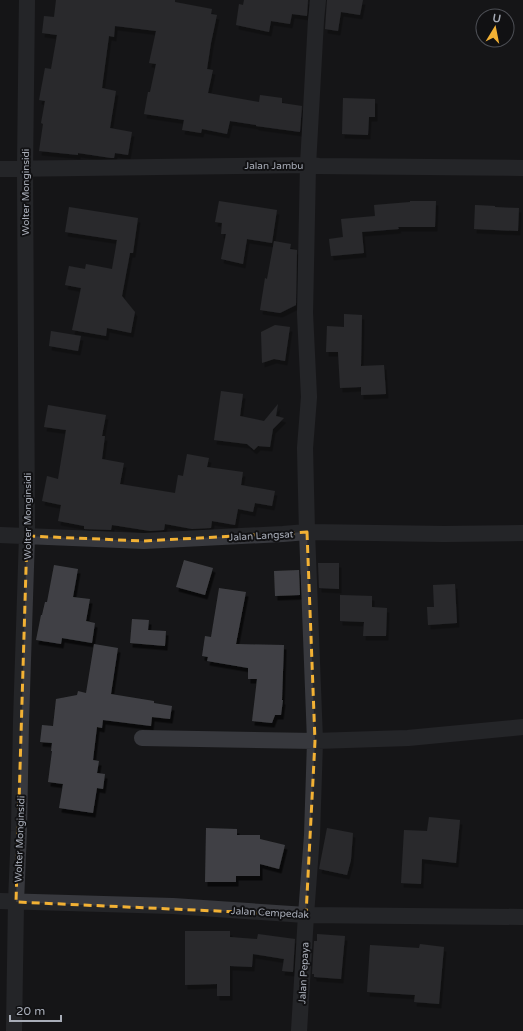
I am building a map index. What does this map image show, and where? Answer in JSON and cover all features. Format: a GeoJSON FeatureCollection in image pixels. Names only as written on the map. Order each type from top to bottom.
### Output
{"type":"FeatureCollection","features":[{"type":"Feature","properties":{"kind":"street","name":"Wolter Monginsidi"},"geometry":{"type":"LineString","coordinates":[[14,1031],[16,902],[27,536],[25,169],[26,0]]}},
{"type":"Feature","properties":{"kind":"street","name":"Jalan Pepaya"},"geometry":{"type":"LineString","coordinates":[[299,1031],[312,835],[315,741],[305,448],[309,397],[305,313],[308,165],[318,0]]}},
{"type":"Feature","properties":{"kind":"street","name":"Jalan Jambu"},"geometry":{"type":"LineString","coordinates":[[0,169],[308,165],[523,168]]}},
{"type":"Feature","properties":{"kind":"street","name":"Jalan Langsat"},"geometry":{"type":"LineString","coordinates":[[0,535],[144,540],[307,532],[444,534],[523,533]]}},
{"type":"Feature","properties":{"kind":"street"},"geometry":{"type":"LineString","coordinates":[[142,738],[315,741],[408,738],[523,727]]}},
{"type":"Feature","properties":{"kind":"street","name":"Jalan Cempedak"},"geometry":{"type":"LineString","coordinates":[[0,901],[173,906],[306,915],[523,917]]}},
{"type":"Feature","properties":{"kind":"highlighted area"},"geometry":{"type":"Polygon","coordinates":[[[307,532],[315,741],[306,915],[16,902],[27,536],[144,541],[307,532]]]}},
{"type":"Feature","properties":{"kind":"building"},"geometry":{"type":"Polygon","coordinates":[[[56,0],[175,0],[175,2],[212,9],[211,14],[217,15],[207,69],[213,70],[208,93],[259,102],[260,95],[282,98],[282,103],[302,106],[300,132],[230,121],[227,134],[202,129],[201,133],[182,130],[184,120],[144,114],[148,92],[150,92],[156,64],[149,63],[156,31],[115,26],[114,37],[109,36],[102,88],[116,91],[110,128],[132,132],[128,155],[115,153],[114,158],[111,158],[78,153],[78,155],[39,151],[43,124],[41,123],[45,101],[39,100],[45,68],[51,69],[57,35],[42,33],[44,16],[54,17],[56,0]]]}},
{"type":"Feature","properties":{"kind":"building"},"geometry":{"type":"Polygon","coordinates":[[[244,0],[308,0],[307,16],[292,14],[290,24],[271,21],[269,32],[236,25],[239,4],[243,5],[244,0]]]}},
{"type":"Feature","properties":{"kind":"building"},"geometry":{"type":"Polygon","coordinates":[[[327,0],[363,0],[360,15],[341,12],[338,31],[325,29],[327,0]]]}},
{"type":"Feature","properties":{"kind":"building"},"geometry":{"type":"Polygon","coordinates":[[[343,98],[375,99],[375,117],[369,117],[368,135],[342,134],[343,98]]]}},
{"type":"Feature","properties":{"kind":"building"},"geometry":{"type":"Polygon","coordinates":[[[219,201],[277,210],[272,243],[247,239],[243,264],[221,259],[226,234],[221,234],[222,223],[215,222],[219,201]]]}},
{"type":"Feature","properties":{"kind":"building"},"geometry":{"type":"Polygon","coordinates":[[[410,201],[436,201],[435,227],[398,227],[399,229],[362,232],[364,253],[331,256],[329,239],[343,237],[341,219],[375,216],[374,205],[410,201]]]}},
{"type":"Feature","properties":{"kind":"building"},"geometry":{"type":"Polygon","coordinates":[[[475,205],[519,208],[518,231],[474,229],[475,205]]]}},
{"type":"Feature","properties":{"kind":"building"},"geometry":{"type":"Polygon","coordinates":[[[69,207],[138,218],[133,253],[130,253],[122,296],[135,312],[131,333],[107,328],[106,336],[72,330],[81,288],[65,285],[69,266],[85,269],[86,264],[112,269],[117,240],[65,232],[69,207]]]}},
{"type":"Feature","properties":{"kind":"building"},"geometry":{"type":"Polygon","coordinates":[[[274,241],[291,244],[290,249],[297,250],[296,305],[280,313],[260,310],[265,278],[267,279],[274,241]]]}},
{"type":"Feature","properties":{"kind":"building"},"geometry":{"type":"Polygon","coordinates":[[[344,314],[362,315],[361,366],[384,365],[386,394],[361,395],[361,387],[340,388],[338,352],[326,352],[327,326],[344,327],[344,314]]]}},
{"type":"Feature","properties":{"kind":"building"},"geometry":{"type":"Polygon","coordinates":[[[275,325],[290,327],[285,361],[274,359],[262,363],[261,332],[275,325]]]}},
{"type":"Feature","properties":{"kind":"building"},"geometry":{"type":"Polygon","coordinates":[[[51,331],[81,336],[78,351],[49,346],[51,331]]]}},
{"type":"Feature","properties":{"kind":"building"},"geometry":{"type":"Polygon","coordinates":[[[221,391],[243,394],[240,416],[264,421],[278,404],[276,416],[284,418],[273,429],[270,447],[258,446],[254,450],[247,444],[214,440],[221,391]]]}},
{"type":"Feature","properties":{"kind":"building"},"geometry":{"type":"Polygon","coordinates":[[[48,405],[106,415],[102,436],[105,436],[102,459],[124,463],[120,484],[175,493],[178,475],[183,476],[187,454],[209,458],[207,467],[243,472],[241,485],[275,491],[272,506],[255,503],[253,512],[238,509],[235,525],[212,521],[211,528],[192,529],[165,524],[164,530],[150,531],[112,525],[111,530],[84,529],[84,526],[58,521],[61,505],[42,501],[47,476],[58,479],[66,430],[44,427],[48,405]]]}},
{"type":"Feature","properties":{"kind":"building"},"geometry":{"type":"Polygon","coordinates":[[[184,560],[213,568],[205,595],[176,587],[184,560]]]}},
{"type":"Feature","properties":{"kind":"building"},"geometry":{"type":"Polygon","coordinates":[[[318,563],[339,563],[339,589],[319,588],[318,563]]]}},
{"type":"Feature","properties":{"kind":"building"},"geometry":{"type":"Polygon","coordinates":[[[54,565],[78,569],[73,597],[90,599],[86,621],[95,623],[92,643],[62,638],[61,644],[36,640],[41,615],[45,602],[47,602],[54,565]]]}},
{"type":"Feature","properties":{"kind":"building"},"geometry":{"type":"Polygon","coordinates":[[[299,570],[300,595],[275,596],[274,571],[299,570]]]}},
{"type":"Feature","properties":{"kind":"building"},"geometry":{"type":"Polygon","coordinates":[[[455,584],[457,623],[428,625],[427,607],[434,607],[433,585],[455,584]]]}},
{"type":"Feature","properties":{"kind":"building"},"geometry":{"type":"Polygon","coordinates":[[[219,588],[246,592],[236,644],[284,645],[283,700],[281,715],[275,715],[272,723],[252,721],[257,679],[248,679],[248,668],[207,661],[208,657],[202,656],[205,636],[211,637],[219,588]]]}},
{"type":"Feature","properties":{"kind":"building"},"geometry":{"type":"Polygon","coordinates":[[[340,595],[372,596],[372,607],[387,608],[386,636],[363,636],[364,622],[340,621],[340,595]]]}},
{"type":"Feature","properties":{"kind":"building"},"geometry":{"type":"Polygon","coordinates":[[[132,619],[149,620],[148,630],[166,631],[165,646],[130,643],[132,619]]]}},
{"type":"Feature","properties":{"kind":"building"},"geometry":{"type":"Polygon","coordinates":[[[94,644],[118,648],[111,694],[154,701],[154,703],[172,706],[170,719],[152,717],[151,726],[103,720],[102,728],[97,727],[93,760],[99,761],[97,773],[105,774],[103,789],[97,788],[93,813],[59,808],[63,784],[48,782],[52,743],[40,742],[42,725],[53,726],[56,699],[77,695],[78,691],[86,693],[94,644]]]}},
{"type":"Feature","properties":{"kind":"building"},"geometry":{"type":"Polygon","coordinates":[[[429,817],[460,820],[456,863],[422,859],[421,884],[401,883],[404,830],[427,831],[429,817]]]}},
{"type":"Feature","properties":{"kind":"building"},"geometry":{"type":"Polygon","coordinates":[[[206,828],[237,829],[237,835],[260,835],[260,839],[285,845],[279,869],[260,864],[260,876],[236,876],[236,882],[205,882],[206,828]]]}},
{"type":"Feature","properties":{"kind":"building"},"geometry":{"type":"Polygon","coordinates":[[[327,828],[353,833],[351,860],[347,875],[319,869],[327,828]]]}},
{"type":"Feature","properties":{"kind":"building"},"geometry":{"type":"Polygon","coordinates":[[[185,931],[230,931],[230,937],[257,939],[258,934],[295,939],[293,972],[282,971],[284,959],[253,954],[252,967],[230,966],[230,996],[217,996],[217,984],[185,985],[185,931]]]}},
{"type":"Feature","properties":{"kind":"building"},"geometry":{"type":"Polygon","coordinates":[[[317,934],[345,936],[341,979],[314,977],[314,974],[312,974],[314,941],[317,941],[317,934]]]}},
{"type":"Feature","properties":{"kind":"building"},"geometry":{"type":"Polygon","coordinates":[[[420,944],[444,947],[439,1004],[414,1002],[415,995],[367,992],[370,945],[419,948],[420,944]]]}}]}
